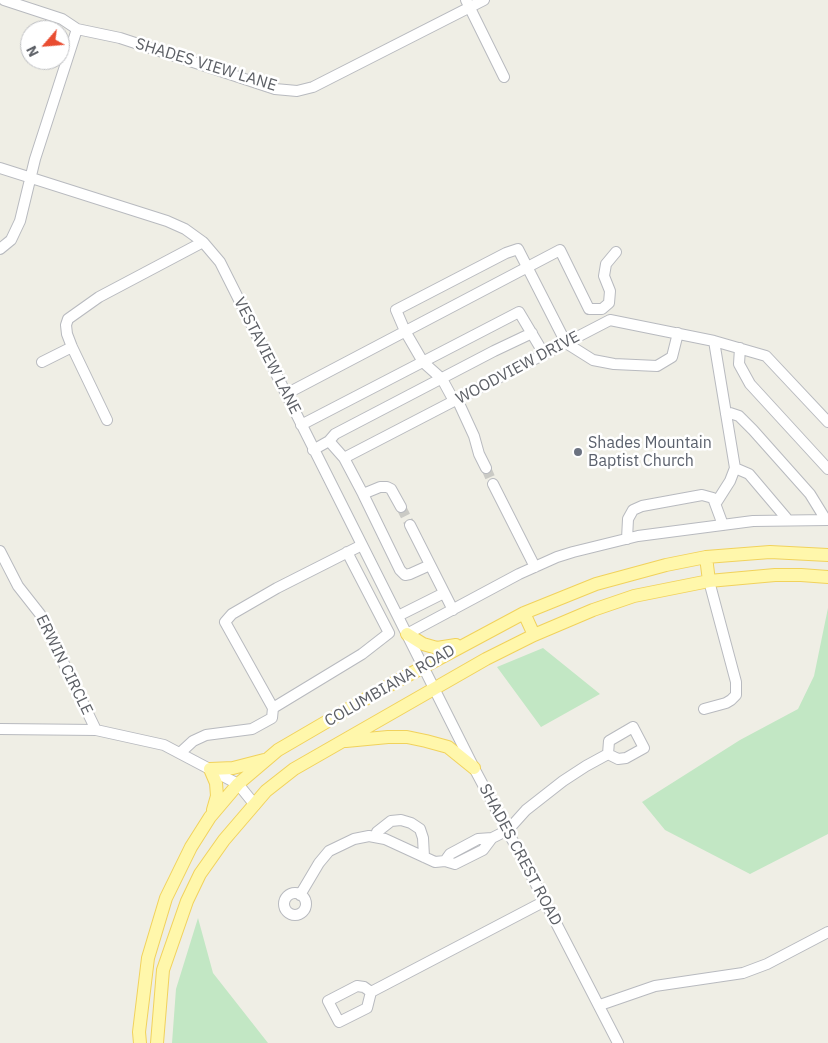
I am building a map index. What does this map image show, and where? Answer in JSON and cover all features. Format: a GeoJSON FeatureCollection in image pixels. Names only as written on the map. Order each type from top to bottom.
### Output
{"type":"FeatureCollection","features":[{"type":"Feature","properties":{"kind":"main road","name":"COLUMBIANA ROAD"},"geometry":{"type":"LineString","coordinates":[[140,1043],[139,1032],[148,958],[166,898],[191,847],[210,817],[238,784],[278,750],[524,612],[596,584],[666,565],[706,557],[770,552],[828,555]]}},
{"type":"Feature","properties":{"kind":"main road"},"geometry":{"type":"LineString","coordinates":[[706,557],[709,582]]}},
{"type":"Feature","properties":{"kind":"main road","name":"COLUMBIANA ROAD"},"geometry":{"type":"LineString","coordinates":[[156,1043],[163,970],[187,901],[200,874],[224,840],[266,791],[294,769],[434,688],[534,635],[593,610],[634,596],[709,582],[775,575],[828,577]]}},
{"type":"Feature","properties":{"kind":"main road"},"geometry":{"type":"LineString","coordinates":[[524,612],[534,635]]}},
{"type":"Feature","properties":{"kind":"main road"},"geometry":{"type":"LineString","coordinates":[[405,630],[423,644],[437,648],[466,643]]}},
{"type":"Feature","properties":{"kind":"main road"},"geometry":{"type":"LineString","coordinates":[[338,742],[388,737],[416,739],[448,748],[474,768]]}},
{"type":"Feature","properties":{"kind":"main road"},"geometry":{"type":"LineString","coordinates":[[210,817],[217,796],[216,783],[210,769],[232,768],[268,758]]}},
{"type":"Feature","properties":{"kind":"street","name":"SHADES VIEW LANE"},"geometry":{"type":"LineString","coordinates":[[4,0],[62,19],[78,29],[120,38],[275,88],[297,90],[313,87],[468,4],[484,0]]}},
{"type":"Feature","properties":{"kind":"street"},"geometry":{"type":"LineString","coordinates":[[468,4],[504,77]]}},
{"type":"Feature","properties":{"kind":"street"},"geometry":{"type":"LineString","coordinates":[[0,249],[11,240],[20,221],[31,178],[78,29]]}},
{"type":"Feature","properties":{"kind":"street","name":"VESTAVIEW LANE"},"geometry":{"type":"LineString","coordinates":[[0,168],[167,221],[185,229],[203,242],[220,262],[423,667]]}},
{"type":"Feature","properties":{"kind":"street"},"geometry":{"type":"LineString","coordinates":[[107,420],[72,347],[67,334],[66,325],[68,319],[99,296],[203,242]]}},
{"type":"Feature","properties":{"kind":"street"},"geometry":{"type":"LineString","coordinates":[[486,468],[479,454],[474,436],[456,400],[442,379],[423,362],[405,331],[396,310],[506,252],[518,249],[566,343],[593,360],[614,364],[657,366],[672,357],[678,333]]}},
{"type":"Feature","properties":{"kind":"street"},"geometry":{"type":"LineString","coordinates":[[286,394],[560,250],[589,308],[602,309],[610,303],[610,291],[604,276],[606,264],[616,252]]}},
{"type":"Feature","properties":{"kind":"street"},"geometry":{"type":"LineString","coordinates":[[301,425],[520,312],[544,354]]}},
{"type":"Feature","properties":{"kind":"street","name":"WOODVIEW DRIVE"},"geometry":{"type":"LineString","coordinates":[[344,458],[610,320],[714,340],[766,356],[828,422]]}},
{"type":"Feature","properties":{"kind":"street"},"geometry":{"type":"LineString","coordinates":[[313,450],[442,379],[532,333]]}},
{"type":"Feature","properties":{"kind":"street"},"geometry":{"type":"LineString","coordinates":[[714,340],[735,468],[730,481],[716,502]]}},
{"type":"Feature","properties":{"kind":"street"},"geometry":{"type":"LineString","coordinates":[[42,362],[72,347]]}},
{"type":"Feature","properties":{"kind":"street"},"geometry":{"type":"LineString","coordinates":[[740,348],[739,364],[750,384],[828,469]]}},
{"type":"Feature","properties":{"kind":"street"},"geometry":{"type":"LineString","coordinates":[[726,414],[739,416],[753,430],[810,494],[827,520]]}},
{"type":"Feature","properties":{"kind":"street"},"geometry":{"type":"LineString","coordinates":[[332,438],[363,494],[400,570],[405,575],[430,565]]}},
{"type":"Feature","properties":{"kind":"street"},"geometry":{"type":"LineString","coordinates":[[735,468],[748,474],[788,520]]}},
{"type":"Feature","properties":{"kind":"street"},"geometry":{"type":"LineString","coordinates":[[493,484],[535,567]]}},
{"type":"Feature","properties":{"kind":"street"},"geometry":{"type":"LineString","coordinates":[[363,494],[380,487],[387,487],[391,489],[401,507]]}},
{"type":"Feature","properties":{"kind":"street"},"geometry":{"type":"LineString","coordinates":[[627,538],[628,520],[632,510],[642,506],[702,495],[713,498],[716,502],[723,524]]}},
{"type":"Feature","properties":{"kind":"street"},"geometry":{"type":"LineString","coordinates":[[273,708],[362,654],[388,633],[405,630],[453,610],[557,557],[627,538],[723,524],[752,521],[827,520]]}},
{"type":"Feature","properties":{"kind":"street"},"geometry":{"type":"LineString","coordinates":[[410,525],[453,610]]}},
{"type":"Feature","properties":{"kind":"street"},"geometry":{"type":"LineString","coordinates":[[180,753],[193,741],[206,734],[252,728],[272,718],[273,708],[225,622],[232,614],[362,545]]}},
{"type":"Feature","properties":{"kind":"street","name":"ERWIN CIRCLE"},"geometry":{"type":"LineString","coordinates":[[0,551],[18,586],[40,614],[96,730]]}},
{"type":"Feature","properties":{"kind":"street"},"geometry":{"type":"LineString","coordinates":[[347,552],[388,633]]}},
{"type":"Feature","properties":{"kind":"street"},"geometry":{"type":"LineString","coordinates":[[704,709],[726,703],[736,695],[736,682],[709,582]]}},
{"type":"Feature","properties":{"kind":"street"},"geometry":{"type":"LineString","coordinates":[[368,594],[383,586]]}},
{"type":"Feature","properties":{"kind":"street"},"geometry":{"type":"LineString","coordinates":[[398,616],[444,593]]}},
{"type":"Feature","properties":{"kind":"street","name":"SHADES CREST ROAD"},"geometry":{"type":"LineString","coordinates":[[423,667],[474,768],[600,1005],[618,1043]]}},
{"type":"Feature","properties":{"kind":"street"},"geometry":{"type":"LineString","coordinates":[[0,730],[96,730],[164,745],[238,784],[255,805]]}},
{"type":"Feature","properties":{"kind":"street"},"geometry":{"type":"LineString","coordinates":[[300,895],[329,851],[354,839],[369,836],[385,839],[435,862],[445,861],[455,864],[483,850],[492,838],[508,830],[526,810],[563,781],[608,754]]}},
{"type":"Feature","properties":{"kind":"street"},"geometry":{"type":"LineString","coordinates":[[375,837],[384,825],[391,821],[401,820],[411,823],[420,829],[423,838],[424,857]]}},
{"type":"Feature","properties":{"kind":"street"},"geometry":{"type":"LineString","coordinates":[[371,992],[545,901]]}},
{"type":"Feature","properties":{"kind":"street"},"geometry":{"type":"LineString","coordinates":[[600,1005],[655,986],[749,971],[828,932]]}},
{"type":"Feature","properties":{"kind":"green space"},"geometry":{"type":"Polygon","coordinates":[[[828,608],[828,834],[750,874],[665,830],[642,802],[740,740],[798,709],[814,676],[828,608]]]}},
{"type":"Feature","properties":{"kind":"green space"},"geometry":{"type":"Polygon","coordinates":[[[543,648],[600,694],[541,727],[497,667],[543,648]]]}},
{"type":"Feature","properties":{"kind":"green space"},"geometry":{"type":"Polygon","coordinates":[[[198,918],[213,973],[268,1043],[172,1043],[176,989],[198,918]]]}},
{"type":"Feature","properties":{"kind":"tunnel"},"geometry":{"type":"LineString","coordinates":[[486,468],[493,484]]}},
{"type":"Feature","properties":{"kind":"tunnel"},"geometry":{"type":"LineString","coordinates":[[401,507],[410,525]]}},
{"type":"Feature","properties":{"kind":"place","name":"Shades Mountain Baptist Church"},"geometry":{"type":"Point","coordinates":[578,452]}}]}
